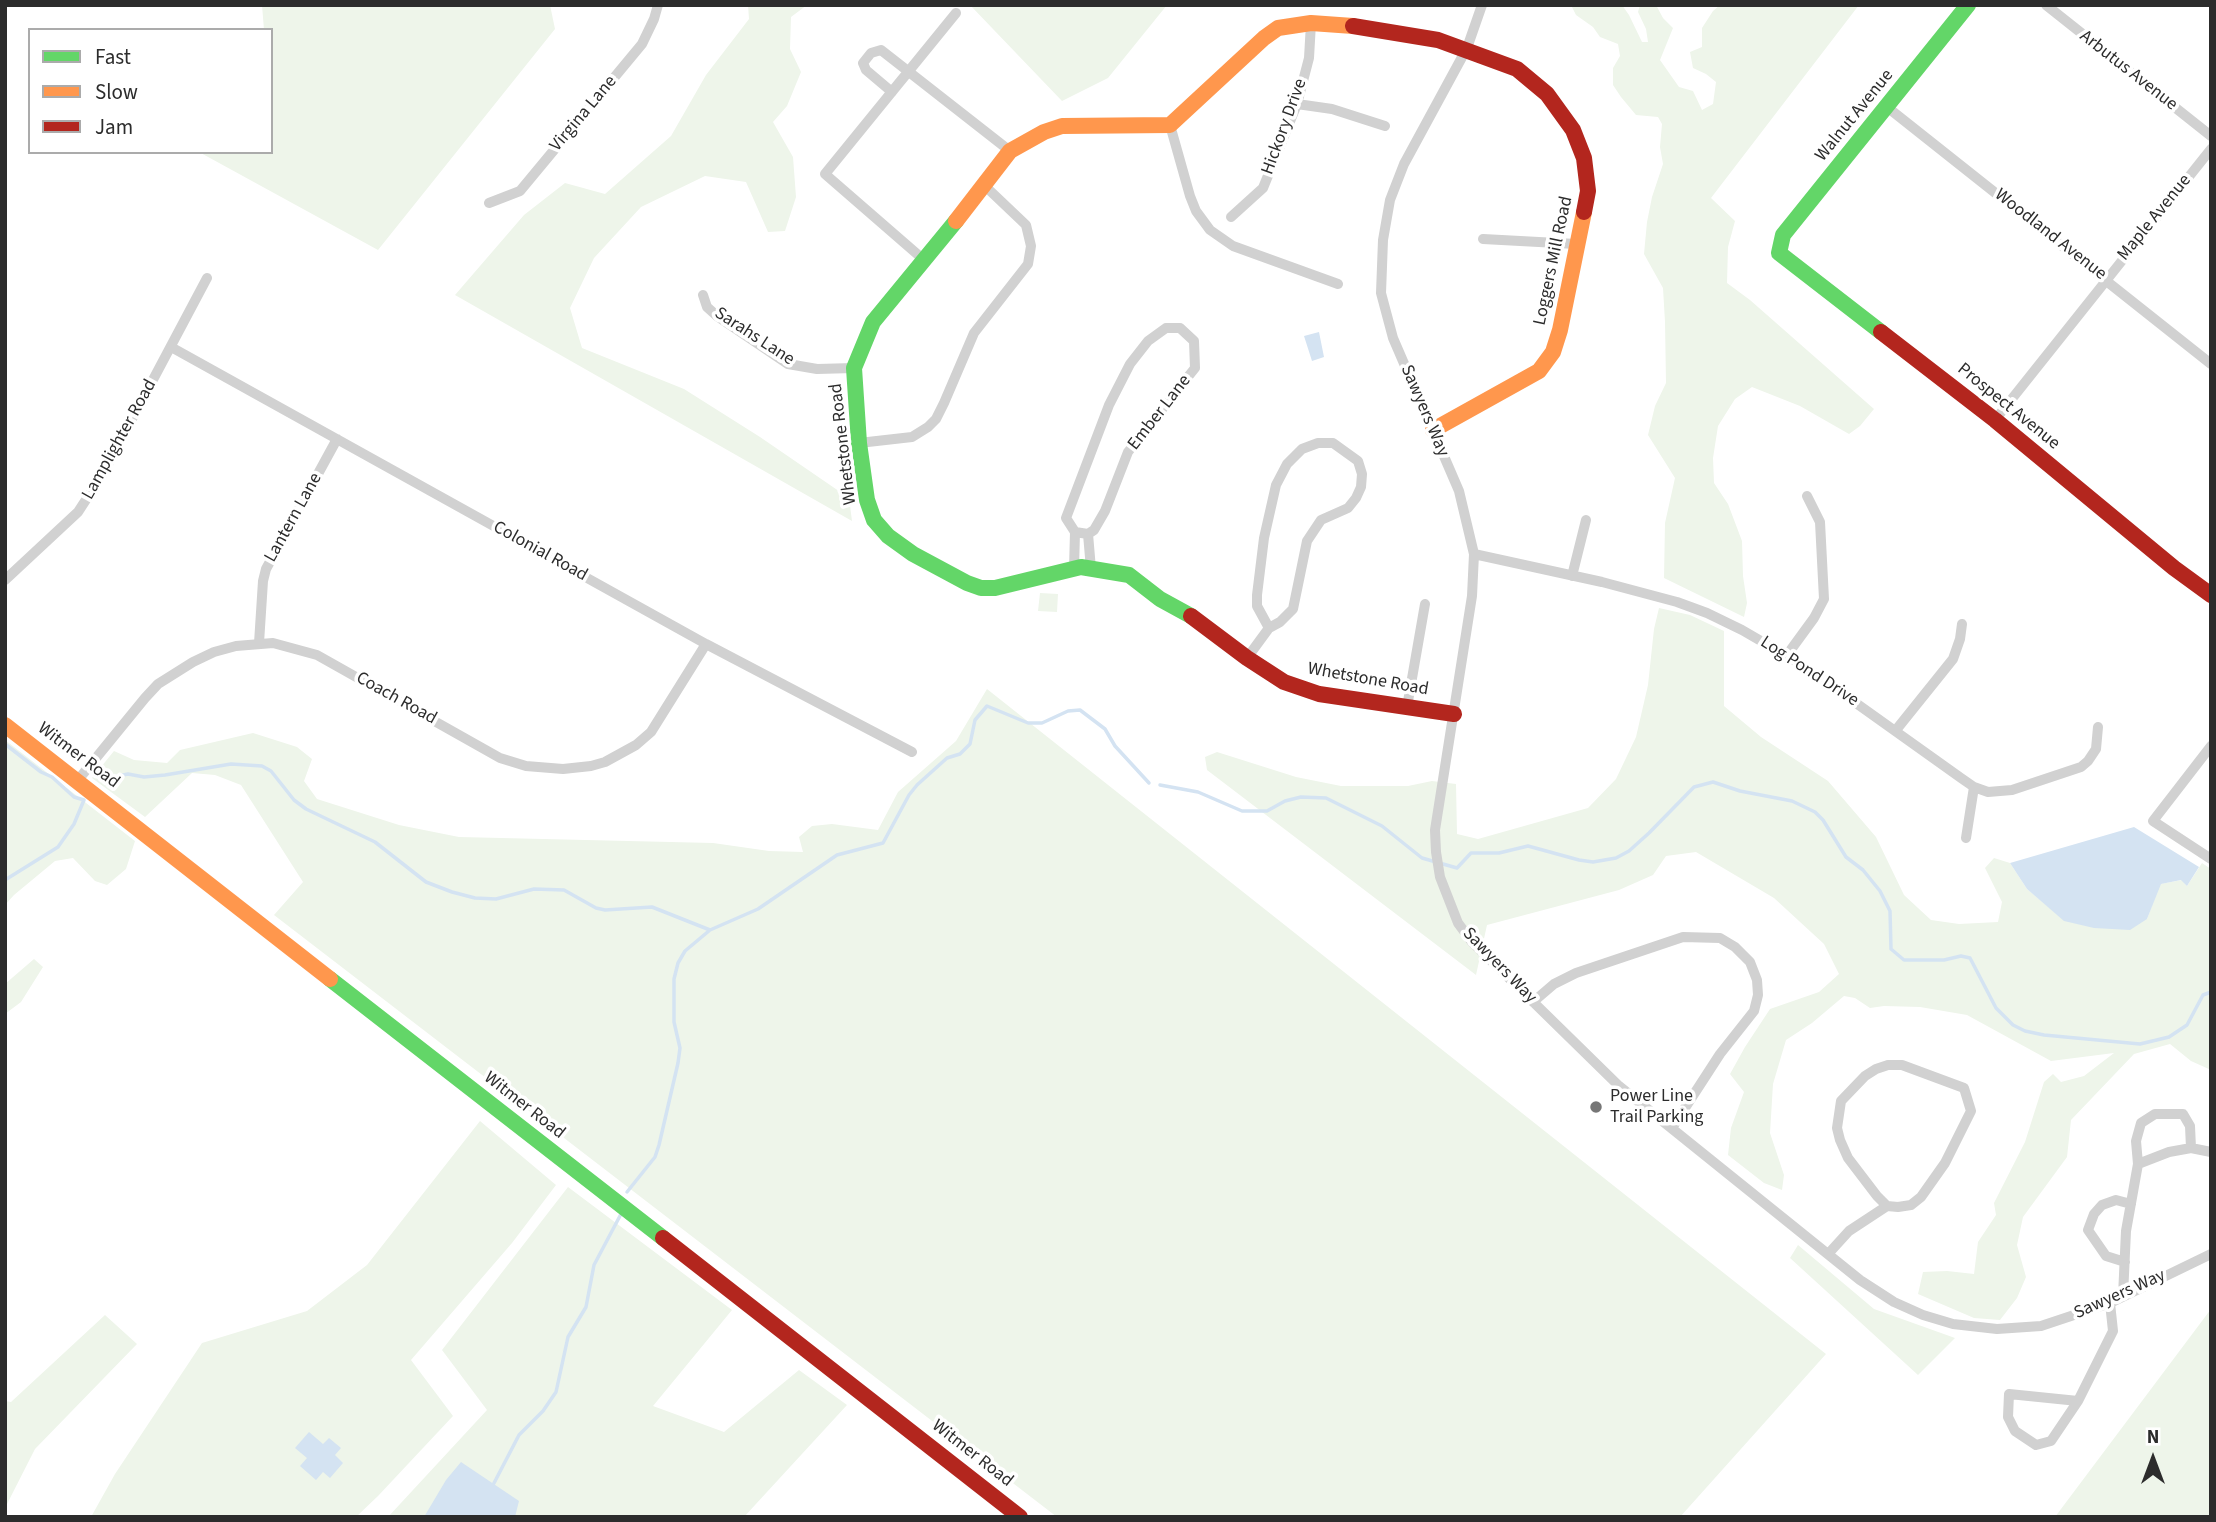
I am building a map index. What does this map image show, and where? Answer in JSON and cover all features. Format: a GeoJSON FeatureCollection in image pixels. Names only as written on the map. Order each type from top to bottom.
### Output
{"type":"FeatureCollection","features":[{"type":"Feature","properties":{"kind":"street","name":"Virgina Lane"},"geometry":{"type":"LineString","coordinates":[[489,203],[520,191],[642,44],[652,26],[658,5]]}},
{"type":"Feature","properties":{"kind":"street","name":"Sawyers Way"},"geometry":{"type":"LineString","coordinates":[[1482,5],[1467,48],[1404,164],[1390,200],[1383,240],[1381,293],[1390,327],[1459,491],[1474,554],[1472,596],[1435,830],[1440,877],[1458,923],[1472,942],[1619,1086],[1860,1280],[1894,1302],[1923,1315],[1953,1324],[1997,1329],[2040,1326],[2110,1303],[2211,1254]]}},
{"type":"Feature","properties":{"kind":"street","name":"Walnut Avenue"},"geometry":{"type":"LineString","coordinates":[[1779,253],[1783,235],[1968,5]]}},
{"type":"Feature","properties":{"kind":"street","name":"Arbutus Avenue"},"geometry":{"type":"LineString","coordinates":[[2046,5],[2211,136]]}},
{"type":"Feature","properties":{"kind":"street"},"geometry":{"type":"LineString","coordinates":[[924,260],[825,174],[956,13]]}},
{"type":"Feature","properties":{"kind":"street"},"geometry":{"type":"LineString","coordinates":[[1338,284],[1233,246],[1210,230],[1193,204],[1170,124],[1278,28],[1311,23],[1350,26],[1467,48]]}},
{"type":"Feature","properties":{"kind":"street","name":"Hickory Drive"},"geometry":{"type":"LineString","coordinates":[[1231,218],[1263,188],[1297,104],[1309,58],[1311,23]]}},
{"type":"Feature","properties":{"kind":"street","name":"Loggers Mill Road"},"geometry":{"type":"LineString","coordinates":[[1433,430],[1539,371],[1553,352],[1560,330],[1588,191],[1584,158],[1573,130],[1547,94],[1517,69],[1467,48]]}},
{"type":"Feature","properties":{"kind":"street"},"geometry":{"type":"LineString","coordinates":[[892,92],[866,70],[863,63],[872,53],[881,50],[1010,151]]}},
{"type":"Feature","properties":{"kind":"street"},"geometry":{"type":"LineString","coordinates":[[1297,104],[1332,109],[1385,126]]}},
{"type":"Feature","properties":{"kind":"street","name":"Woodland Avenue"},"geometry":{"type":"LineString","coordinates":[[1887,107],[2211,364]]}},
{"type":"Feature","properties":{"kind":"street","name":"Whetstone Road"},"geometry":{"type":"LineString","coordinates":[[1170,124],[1062,126],[1044,132],[1010,151],[985,186],[873,322],[854,368],[859,443],[867,500],[874,520],[888,536],[913,554],[981,588],[995,588],[1081,567],[1129,575],[1160,599],[1196,619],[1284,682],[1320,694],[1454,714]]}},
{"type":"Feature","properties":{"kind":"street","name":"Maple Avenue"},"geometry":{"type":"LineString","coordinates":[[1995,420],[2211,149]]}},
{"type":"Feature","properties":{"kind":"street"},"geometry":{"type":"LineString","coordinates":[[859,443],[912,437],[936,419],[974,333],[1028,264],[1031,246],[1026,225],[985,186]]}},
{"type":"Feature","properties":{"kind":"street"},"geometry":{"type":"LineString","coordinates":[[1483,239],[1576,244]]}},
{"type":"Feature","properties":{"kind":"street","name":"Prospect Avenue"},"geometry":{"type":"LineString","coordinates":[[1779,253],[1995,420],[2174,568],[2211,595]]}},
{"type":"Feature","properties":{"kind":"street","name":"Lamplighter Road"},"geometry":{"type":"LineString","coordinates":[[5,580],[78,512],[104,472],[207,278]]}},
{"type":"Feature","properties":{"kind":"street","name":"Sarahs Lane"},"geometry":{"type":"LineString","coordinates":[[703,295],[707,307],[717,316],[788,364],[817,369],[854,368]]}},
{"type":"Feature","properties":{"kind":"street","name":"Ember Lane"},"geometry":{"type":"LineString","coordinates":[[1074,569],[1074,532],[1066,518],[1109,405],[1125,374],[1148,341],[1166,328],[1180,328],[1194,341],[1195,368],[1128,452],[1105,511],[1094,530],[1088,534]]}},
{"type":"Feature","properties":{"kind":"street","name":"Colonial Road"},"geometry":{"type":"LineString","coordinates":[[171,347],[706,644],[912,752]]}},
{"type":"Feature","properties":{"kind":"street","name":"Lantern Lane"},"geometry":{"type":"LineString","coordinates":[[260,642],[266,569],[337,439]]}},
{"type":"Feature","properties":{"kind":"street"},"geometry":{"type":"LineString","coordinates":[[1247,658],[1269,628],[1280,622],[1293,609],[1307,541],[1321,520],[1348,508],[1361,487],[1362,474],[1358,461],[1333,443],[1318,443],[1302,449],[1287,464],[1276,485],[1264,538],[1257,595],[1257,606],[1269,628]]}},
{"type":"Feature","properties":{"kind":"street"},"geometry":{"type":"LineString","coordinates":[[1787,655],[1814,618],[1824,599],[1820,522],[1807,496]]}},
{"type":"Feature","properties":{"kind":"street"},"geometry":{"type":"LineString","coordinates":[[1572,576],[1586,520]]}},
{"type":"Feature","properties":{"kind":"street"},"geometry":{"type":"LineString","coordinates":[[1074,532],[1088,534],[1091,569]]}},
{"type":"Feature","properties":{"kind":"street","name":"Log Pond Drive"},"geometry":{"type":"LineString","coordinates":[[1474,554],[1677,602],[1707,613],[1787,655],[1974,787]]}},
{"type":"Feature","properties":{"kind":"street"},"geometry":{"type":"LineString","coordinates":[[1407,707],[1425,604]]}},
{"type":"Feature","properties":{"kind":"street"},"geometry":{"type":"LineString","coordinates":[[1896,730],[1953,659],[1962,624]]}},
{"type":"Feature","properties":{"kind":"street","name":"Coach Road"},"geometry":{"type":"LineString","coordinates":[[78,780],[158,684],[214,652],[260,642],[285,645],[317,655],[500,758],[526,765],[563,769],[605,762],[636,745],[652,732],[706,644]]}},
{"type":"Feature","properties":{"kind":"street","name":"Witmer Road"},"geometry":{"type":"LineString","coordinates":[[5,725],[1020,1517]]}},
{"type":"Feature","properties":{"kind":"street"},"geometry":{"type":"LineString","coordinates":[[1966,838],[1974,787],[1988,792],[2000,792],[2081,767],[2096,749],[2098,727]]}},
{"type":"Feature","properties":{"kind":"street"},"geometry":{"type":"LineString","coordinates":[[2211,746],[2153,821],[2211,859]]}},
{"type":"Feature","properties":{"kind":"street"},"geometry":{"type":"LineString","coordinates":[[1533,1002],[1554,984],[1576,973],[1683,937],[1720,939],[1735,947],[1750,962],[1756,980],[1758,995],[1754,1011],[1720,1054],[1672,1128]]}},
{"type":"Feature","properties":{"kind":"street"},"geometry":{"type":"LineString","coordinates":[[1829,1253],[1849,1231],[1887,1206],[1911,1205],[1921,1197],[1945,1163],[1971,1111],[1964,1088],[1902,1065],[1888,1065],[1865,1076],[1841,1101],[1838,1113],[1840,1140],[1848,1158],[1887,1206]]}},
{"type":"Feature","properties":{"kind":"street"},"geometry":{"type":"LineString","coordinates":[[2123,1296],[2126,1231],[2138,1164],[2136,1141],[2141,1123],[2155,1114],[2183,1114],[2190,1126],[2191,1148]]}},
{"type":"Feature","properties":{"kind":"street"},"geometry":{"type":"LineString","coordinates":[[2138,1164],[2169,1152],[2191,1148],[2211,1152]]}},
{"type":"Feature","properties":{"kind":"street"},"geometry":{"type":"LineString","coordinates":[[2125,1262],[2106,1256],[2088,1230],[2094,1214],[2102,1205],[2116,1200],[2131,1204]]}},
{"type":"Feature","properties":{"kind":"street"},"geometry":{"type":"LineString","coordinates":[[2078,1401],[2009,1394],[2008,1417],[2015,1432],[2036,1445],[2051,1441],[2078,1401],[2113,1331],[2110,1303]]}},
{"type":"Feature","properties":{"kind":"shaded area"},"geometry":{"type":"Polygon","coordinates":[[[262,5],[550,5],[555,29],[378,250],[203,154],[273,154],[273,28],[264,28],[262,5]]]}},
{"type":"Feature","properties":{"kind":"shaded area"},"geometry":{"type":"Polygon","coordinates":[[[748,5],[807,5],[791,17],[790,49],[801,72],[787,106],[773,122],[793,157],[796,197],[785,231],[768,232],[746,182],[705,176],[641,207],[594,258],[570,308],[582,348],[684,389],[760,437],[849,498],[852,521],[455,295],[524,215],[565,183],[605,194],[671,136],[706,75],[749,19],[748,5]]]}},
{"type":"Feature","properties":{"kind":"shaded area"},"geometry":{"type":"Polygon","coordinates":[[[970,5],[1167,5],[1108,78],[1062,101],[970,5]]]}},
{"type":"Feature","properties":{"kind":"shaded area"},"geometry":{"type":"Polygon","coordinates":[[[1571,5],[1622,5],[1642,42],[1648,42],[1646,29],[1638,12],[1640,5],[1656,5],[1673,28],[1660,60],[1679,87],[1693,91],[1702,110],[1713,104],[1716,82],[1693,68],[1690,52],[1702,47],[1702,28],[1720,5],[1859,5],[1711,198],[1735,221],[1728,247],[1727,283],[1874,409],[1860,426],[1849,434],[1800,406],[1752,387],[1735,399],[1718,426],[1713,458],[1714,483],[1728,504],[1742,541],[1747,603],[1744,617],[1664,578],[1665,523],[1675,478],[1648,435],[1655,406],[1666,383],[1665,322],[1663,288],[1644,254],[1652,197],[1663,164],[1660,147],[1662,124],[1658,117],[1636,115],[1621,97],[1613,85],[1613,68],[1620,56],[1618,44],[1600,37],[1593,27],[1576,15],[1571,5]]]}},
{"type":"Feature","properties":{"kind":"shaded area"},"geometry":{"type":"Polygon","coordinates":[[[1040,593],[1058,594],[1057,612],[1038,611],[1040,593]]]}},
{"type":"Feature","properties":{"kind":"shaded area"},"geometry":{"type":"Polygon","coordinates":[[[1659,608],[1690,615],[1724,631],[1724,706],[1761,737],[1828,781],[1876,837],[1904,895],[1931,920],[1959,924],[1998,922],[2002,902],[1985,868],[1994,858],[2010,863],[2027,889],[2064,920],[2147,919],[2160,884],[2182,880],[2187,886],[2202,863],[2211,869],[2211,1070],[2191,1061],[2170,1044],[2134,1054],[2071,1120],[2067,1157],[2023,1217],[2017,1245],[2026,1277],[2017,1298],[2000,1320],[1974,1318],[1918,1294],[1923,1272],[1974,1274],[1978,1242],[1996,1215],[1994,1203],[2025,1142],[2044,1082],[2053,1074],[2061,1082],[2084,1076],[2114,1053],[2051,1061],[1967,1015],[1920,1007],[1870,1008],[1855,998],[1844,996],[1812,1023],[1786,1040],[1773,1084],[1770,1133],[1784,1175],[1782,1190],[1764,1183],[1728,1155],[1731,1128],[1744,1092],[1730,1074],[1770,1009],[1819,992],[1839,974],[1824,944],[1774,898],[1696,852],[1666,856],[1653,875],[1619,890],[1487,925],[1476,975],[1207,770],[1205,757],[1217,752],[1296,777],[1341,786],[1408,786],[1432,781],[1456,784],[1457,834],[1478,839],[1588,808],[1616,779],[1636,737],[1648,685],[1659,608]]]}},
{"type":"Feature","properties":{"kind":"shaded area"},"geometry":{"type":"Polygon","coordinates":[[[987,689],[1826,1354],[1680,1517],[1057,1517],[274,915],[303,882],[241,785],[215,775],[192,773],[145,817],[92,778],[114,751],[134,760],[167,763],[180,750],[253,733],[297,747],[312,759],[304,781],[317,799],[399,825],[459,837],[713,843],[769,851],[803,852],[799,837],[812,826],[832,824],[878,830],[898,792],[956,741],[987,689]]]}},
{"type":"Feature","properties":{"kind":"shaded area"},"geometry":{"type":"Polygon","coordinates":[[[5,740],[135,841],[126,869],[107,885],[95,881],[73,858],[55,861],[5,905],[5,740]]]}},
{"type":"Feature","properties":{"kind":"shaded area"},"geometry":{"type":"Polygon","coordinates":[[[34,959],[43,967],[21,1002],[5,1014],[5,984],[34,959]]]}},
{"type":"Feature","properties":{"kind":"shaded area"},"geometry":{"type":"Polygon","coordinates":[[[480,1121],[556,1185],[512,1243],[411,1360],[453,1416],[378,1496],[356,1517],[91,1517],[115,1474],[202,1343],[307,1311],[367,1265],[480,1121]]]}},
{"type":"Feature","properties":{"kind":"shaded area"},"geometry":{"type":"Polygon","coordinates":[[[568,1187],[732,1310],[653,1406],[724,1432],[799,1370],[847,1405],[744,1517],[388,1517],[487,1410],[442,1350],[568,1187]]]}},
{"type":"Feature","properties":{"kind":"shaded area"},"geometry":{"type":"Polygon","coordinates":[[[1798,1245],[1874,1309],[1955,1338],[1918,1375],[1790,1258],[1798,1245]]]}},
{"type":"Feature","properties":{"kind":"shaded area"},"geometry":{"type":"Polygon","coordinates":[[[2211,1309],[2211,1517],[2055,1517],[2211,1309]]]}},
{"type":"Feature","properties":{"kind":"shaded area"},"geometry":{"type":"Polygon","coordinates":[[[105,1315],[137,1344],[35,1449],[5,1508],[5,1401],[11,1402],[105,1315]]]}},
{"type":"Feature","properties":{"kind":"water"},"geometry":{"type":"Polygon","coordinates":[[[1319,332],[1324,357],[1312,361],[1304,336],[1319,332]]]}},
{"type":"Feature","properties":{"kind":"water"},"geometry":{"type":"Polygon","coordinates":[[[2134,827],[2199,867],[2187,886],[2181,880],[2161,884],[2147,919],[2130,930],[2094,928],[2064,921],[2027,889],[2010,863],[2134,827]]]}},
{"type":"Feature","properties":{"kind":"water"},"geometry":{"type":"Polygon","coordinates":[[[309,1432],[323,1444],[329,1438],[341,1448],[335,1455],[343,1463],[330,1478],[323,1472],[316,1480],[300,1466],[307,1458],[295,1448],[309,1432]]]}},
{"type":"Feature","properties":{"kind":"water"},"geometry":{"type":"Polygon","coordinates":[[[461,1462],[519,1501],[515,1517],[424,1517],[446,1480],[461,1462]]]}},
{"type":"Feature","properties":{"kind":"waterway"},"geometry":{"type":"LineString","coordinates":[[627,1192],[655,1157],[659,1145],[678,1063],[680,1048],[674,1022],[674,979],[678,963],[685,951],[710,930],[758,909],[837,855],[883,843],[917,785],[947,758],[960,754],[970,744],[975,720],[987,706],[1028,723],[1042,723],[1068,711],[1080,710],[1105,729],[1115,746],[1149,783]]}},
{"type":"Feature","properties":{"kind":"waterway"},"geometry":{"type":"LineString","coordinates":[[5,744],[41,772],[52,777],[74,797],[84,800],[74,824],[58,847],[5,880]]}},
{"type":"Feature","properties":{"kind":"waterway"},"geometry":{"type":"LineString","coordinates":[[103,779],[128,774],[144,777],[165,775],[231,764],[262,766],[271,771],[294,800],[306,809],[375,842],[426,882],[452,892],[475,898],[496,899],[534,889],[564,890],[596,908],[605,910],[652,907],[710,930]]}},
{"type":"Feature","properties":{"kind":"waterway"},"geometry":{"type":"LineString","coordinates":[[1160,785],[1198,792],[1242,811],[1267,811],[1285,801],[1301,797],[1326,798],[1382,826],[1422,858],[1457,868],[1471,853],[1499,853],[1528,846],[1593,862],[1616,858],[1629,851],[1649,833],[1694,787],[1713,782],[1740,791],[1792,801],[1815,812],[1846,857],[1863,870],[1880,891],[1890,911],[1891,949],[1904,960],[1944,960],[1961,956],[1970,958],[1996,1008],[2013,1025],[2025,1031],[2140,1044],[2169,1037],[2187,1025],[2203,995],[2211,992]]}},
{"type":"Feature","properties":{"kind":"waterway"},"geometry":{"type":"LineString","coordinates":[[493,1485],[519,1435],[543,1411],[556,1392],[568,1337],[586,1307],[594,1265],[621,1214]]}},
{"type":"Feature","properties":{"kind":"traffic: fast"},"geometry":{"type":"LineString","coordinates":[[1881,332],[1779,253],[1783,235],[1968,5]]}},
{"type":"Feature","properties":{"kind":"traffic: fast"},"geometry":{"type":"LineString","coordinates":[[956,221],[873,322],[854,368],[859,443],[867,500],[874,520],[888,536],[913,554],[981,588],[995,588],[1081,567],[1129,575],[1160,599],[1191,616]]}},
{"type":"Feature","properties":{"kind":"traffic: fast"},"geometry":{"type":"LineString","coordinates":[[330,979],[663,1238]]}},
{"type":"Feature","properties":{"kind":"traffic: slow"},"geometry":{"type":"LineString","coordinates":[[956,221],[1010,151],[1044,132],[1062,126],[1170,125],[1278,28],[1311,23],[1353,26]]}},
{"type":"Feature","properties":{"kind":"traffic: slow"},"geometry":{"type":"LineString","coordinates":[[1433,430],[1539,371],[1553,352],[1584,212]]}},
{"type":"Feature","properties":{"kind":"traffic: slow"},"geometry":{"type":"LineString","coordinates":[[5,725],[330,979]]}},
{"type":"Feature","properties":{"kind":"traffic: jam"},"geometry":{"type":"LineString","coordinates":[[1353,26],[1438,40],[1517,69],[1547,94],[1573,130],[1584,158],[1588,191],[1584,212]]}},
{"type":"Feature","properties":{"kind":"traffic: jam"},"geometry":{"type":"LineString","coordinates":[[1881,332],[1995,420],[2174,568],[2211,595]]}},
{"type":"Feature","properties":{"kind":"traffic: jam"},"geometry":{"type":"LineString","coordinates":[[1191,616],[1284,682],[1319,694],[1454,714]]}},
{"type":"Feature","properties":{"kind":"traffic: jam"},"geometry":{"type":"LineString","coordinates":[[663,1238],[1020,1517]]}},
{"type":"Feature","properties":{"kind":"place","name":"Power Line Trail Parking"},"geometry":{"type":"Point","coordinates":[1596,1107]}}]}
